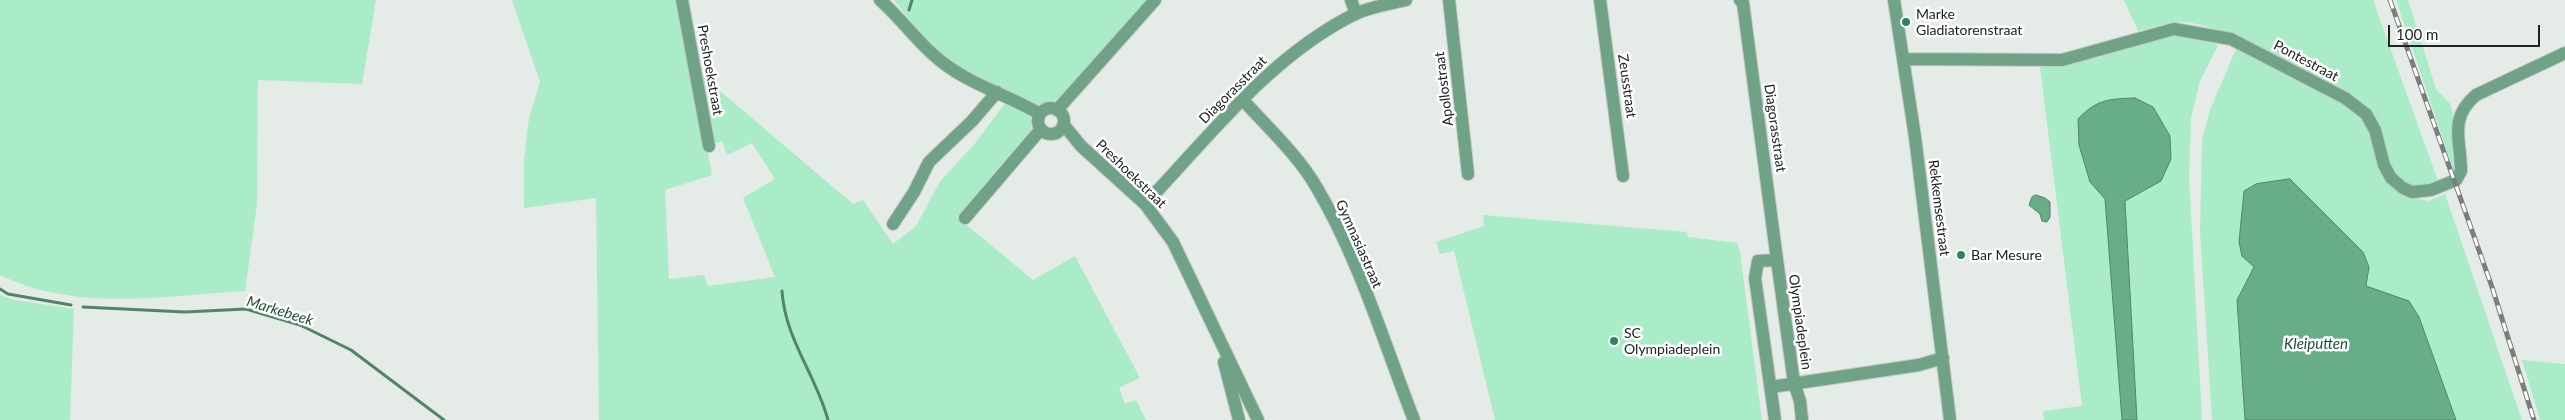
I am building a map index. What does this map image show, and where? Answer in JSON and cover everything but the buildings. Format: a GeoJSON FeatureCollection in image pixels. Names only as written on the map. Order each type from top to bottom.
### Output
{"type":"FeatureCollection","features":[{"type":"Feature","properties":{"kind":"street","name":"Preshoekstraat"},"geometry":{"type":"LineString","coordinates":[[682,0],[709,146]]}},
{"type":"Feature","properties":{"kind":"street"},"geometry":{"type":"LineString","coordinates":[[880,0],[943,63],[1040,114]]}},
{"type":"Feature","properties":{"kind":"street"},"geometry":{"type":"LineString","coordinates":[[1057,110],[1155,0]]}},
{"type":"Feature","properties":{"kind":"street"},"geometry":{"type":"LineString","coordinates":[[1351,0],[1356,14]]}},
{"type":"Feature","properties":{"kind":"street","name":"Diagorasstraat"},"geometry":{"type":"LineString","coordinates":[[1145,204],[1269,74],[1308,42],[1356,14],[1406,0]]}},
{"type":"Feature","properties":{"kind":"street","name":"Apollostraat"},"geometry":{"type":"LineString","coordinates":[[1449,0],[1468,174]]}},
{"type":"Feature","properties":{"kind":"street","name":"Zeusstraat"},"geometry":{"type":"LineString","coordinates":[[1600,0],[1623,176]]}},
{"type":"Feature","properties":{"kind":"street","name":"Diagorasstraat"},"geometry":{"type":"LineString","coordinates":[[1740,0],[1743,3],[1778,260]]}},
{"type":"Feature","properties":{"kind":"street","name":"Rekkemsestraat"},"geometry":{"type":"LineString","coordinates":[[1894,0],[1904,60],[1950,420]]}},
{"type":"Feature","properties":{"kind":"street","name":"Pontestraat"},"geometry":{"type":"LineString","coordinates":[[1904,60],[2062,60],[2174,29],[2231,39],[2345,98],[2366,114],[2375,130],[2384,166],[2391,178],[2403,188],[2421,192],[2454,181],[2461,171],[2457,135],[2459,118],[2468,102],[2476,95],[2565,53]]}},
{"type":"Feature","properties":{"kind":"street"},"geometry":{"type":"LineString","coordinates":[[893,224],[914,192],[930,162],[972,121],[997,92]]}},
{"type":"Feature","properties":{"kind":"street","name":"Gymnasiastraat"},"geometry":{"type":"LineString","coordinates":[[1243,100],[1283,143],[1316,187],[1351,257],[1414,420]]}},
{"type":"Feature","properties":{"kind":"street"},"geometry":{"type":"LineString","coordinates":[[1048,108],[1057,110],[1063,116],[1060,129],[1048,134],[1041,129],[1038,122],[1040,114],[1048,108]]}},
{"type":"Feature","properties":{"kind":"street"},"geometry":{"type":"LineString","coordinates":[[965,218],[1041,129]]}},
{"type":"Feature","properties":{"kind":"street","name":"Preshoekstraat"},"geometry":{"type":"LineString","coordinates":[[1060,129],[1073,144],[1081,146],[1145,204],[1173,242],[1258,420]]}},
{"type":"Feature","properties":{"kind":"street","name":"Olympiadeplein"},"geometry":{"type":"LineString","coordinates":[[1775,420],[1755,268],[1758,261],[1778,260],[1794,383],[1800,401],[1802,420]]}},
{"type":"Feature","properties":{"kind":"street","name":"Preshoekstraat"},"geometry":{"type":"LineString","coordinates":[[1215,330],[1239,420]]}},
{"type":"Feature","properties":{"kind":"street"},"geometry":{"type":"LineString","coordinates":[[1794,383],[1920,365],[1932,368],[1944,363]]}},
{"type":"Feature","properties":{"kind":"street","name":"Olympiadeplein"},"geometry":{"type":"LineString","coordinates":[[1770,387],[1794,383]]}},
{"type":"Feature","properties":{"kind":"shaded area"},"geometry":{"type":"Polygon","coordinates":[[[0,0],[376,0],[362,84],[258,80],[257,204],[245,291],[152,298],[89,298],[29,287],[0,275],[0,0]]]}},
{"type":"Feature","properties":{"kind":"shaded area"},"geometry":{"type":"Polygon","coordinates":[[[512,0],[679,0],[712,175],[665,190],[669,279],[704,275],[708,286],[775,277],[743,198],[775,179],[752,143],[727,155],[722,141],[713,144],[699,73],[853,204],[863,200],[893,244],[916,226],[941,180],[973,146],[1006,102],[1027,113],[1033,122],[1030,131],[957,217],[1033,280],[1075,256],[1140,378],[1119,388],[1125,404],[1136,400],[1146,420],[599,420],[596,198],[524,208],[524,161],[529,118],[540,82],[512,0]]]}},
{"type":"Feature","properties":{"kind":"shaded area"},"geometry":{"type":"Polygon","coordinates":[[[894,0],[1146,0],[1058,99],[1041,106],[953,66],[925,40],[894,0]]]}},
{"type":"Feature","properties":{"kind":"shaded area"},"geometry":{"type":"Polygon","coordinates":[[[2124,0],[2373,0],[2438,181],[2413,187],[2405,184],[2397,177],[2388,158],[2379,125],[2368,107],[2327,82],[2262,48],[2216,29],[2179,22],[2138,31],[2124,0]]]}},
{"type":"Feature","properties":{"kind":"shaded area"},"geometry":{"type":"Polygon","coordinates":[[[2396,0],[2408,0],[2436,89],[2450,104],[2454,118],[2458,167],[2454,172],[2396,0]]]}},
{"type":"Feature","properties":{"kind":"shaded area"},"geometry":{"type":"Polygon","coordinates":[[[2177,34],[2197,37],[2218,45],[2200,81],[2191,118],[2189,176],[2202,420],[2137,420],[2125,201],[2148,189],[2162,178],[2169,163],[2170,136],[2090,181],[2105,199],[2122,420],[2044,420],[2043,411],[2082,406],[2040,67],[2093,59],[2177,34]]]}},
{"type":"Feature","properties":{"kind":"shaded area"},"geometry":{"type":"Polygon","coordinates":[[[2239,48],[2351,107],[2364,116],[2383,172],[2410,197],[2428,201],[2445,194],[2522,420],[2456,420],[2419,317],[2366,286],[2366,260],[2359,249],[2340,232],[2242,256],[2254,267],[2237,300],[2245,420],[2212,420],[2200,231],[2202,139],[2210,110],[2236,49],[2239,48]]]}},
{"type":"Feature","properties":{"kind":"shaded area","name":"SC Olympiadeplein"},"geometry":{"type":"Polygon","coordinates":[[[1483,215],[1687,232],[1688,237],[1737,243],[1740,252],[1762,420],[1495,420],[1454,251],[1440,254],[1436,242],[1484,226],[1483,215]]]}},
{"type":"Feature","properties":{"kind":"shaded area"},"geometry":{"type":"Polygon","coordinates":[[[0,295],[15,300],[74,309],[70,420],[0,420],[0,295]]]}},
{"type":"Feature","properties":{"kind":"shaded area"},"geometry":{"type":"Polygon","coordinates":[[[2522,360],[2565,364],[2565,420],[2540,420],[2522,360]]]}},
{"type":"Feature","properties":{"kind":"water"},"geometry":{"type":"Polygon","coordinates":[[[2135,98],[2153,107],[2170,136],[2171,159],[2161,181],[2125,201],[2137,420],[2122,420],[2105,199],[2090,182],[2079,145],[2078,119],[2091,107],[2104,101],[2135,98]]]}},
{"type":"Feature","properties":{"kind":"water","name":"Kleiputten"},"geometry":{"type":"Polygon","coordinates":[[[2290,179],[2363,252],[2369,267],[2366,286],[2409,301],[2419,317],[2456,420],[2245,420],[2237,300],[2254,267],[2242,256],[2239,242],[2244,191],[2256,184],[2290,179]]]}},
{"type":"Feature","properties":{"kind":"water"},"geometry":{"type":"Polygon","coordinates":[[[2036,195],[2050,202],[2050,217],[2047,222],[2042,221],[2040,214],[2029,205],[2032,197],[2036,195]]]}},
{"type":"Feature","properties":{"kind":"waterway"},"geometry":{"type":"LineString","coordinates":[[909,10],[912,0]]}},
{"type":"Feature","properties":{"kind":"waterway","name":"Markebeek"},"geometry":{"type":"LineString","coordinates":[[0,289],[8,294],[71,305]]}},
{"type":"Feature","properties":{"kind":"waterway"},"geometry":{"type":"LineString","coordinates":[[782,291],[789,325],[828,420]]}},
{"type":"Feature","properties":{"kind":"waterway","name":"Markebeek"},"geometry":{"type":"LineString","coordinates":[[83,307],[185,312],[246,309],[300,325],[351,350],[444,420]]}},
{"type":"Feature","properties":{"kind":"railway"},"geometry":{"type":"LineString","coordinates":[[2390,0],[2492,287],[2534,420]]}},
{"type":"Feature","properties":{"kind":"place","name":"Marke Gladiatorenstraat"},"geometry":{"type":"Point","coordinates":[1906,22]}},
{"type":"Feature","properties":{"kind":"place","name":"Bar Mesure"},"geometry":{"type":"Point","coordinates":[1961,255]}},
{"type":"Feature","properties":{"kind":"place","name":"SC Olympiadeplein"},"geometry":{"type":"Point","coordinates":[1614,341]}}]}
